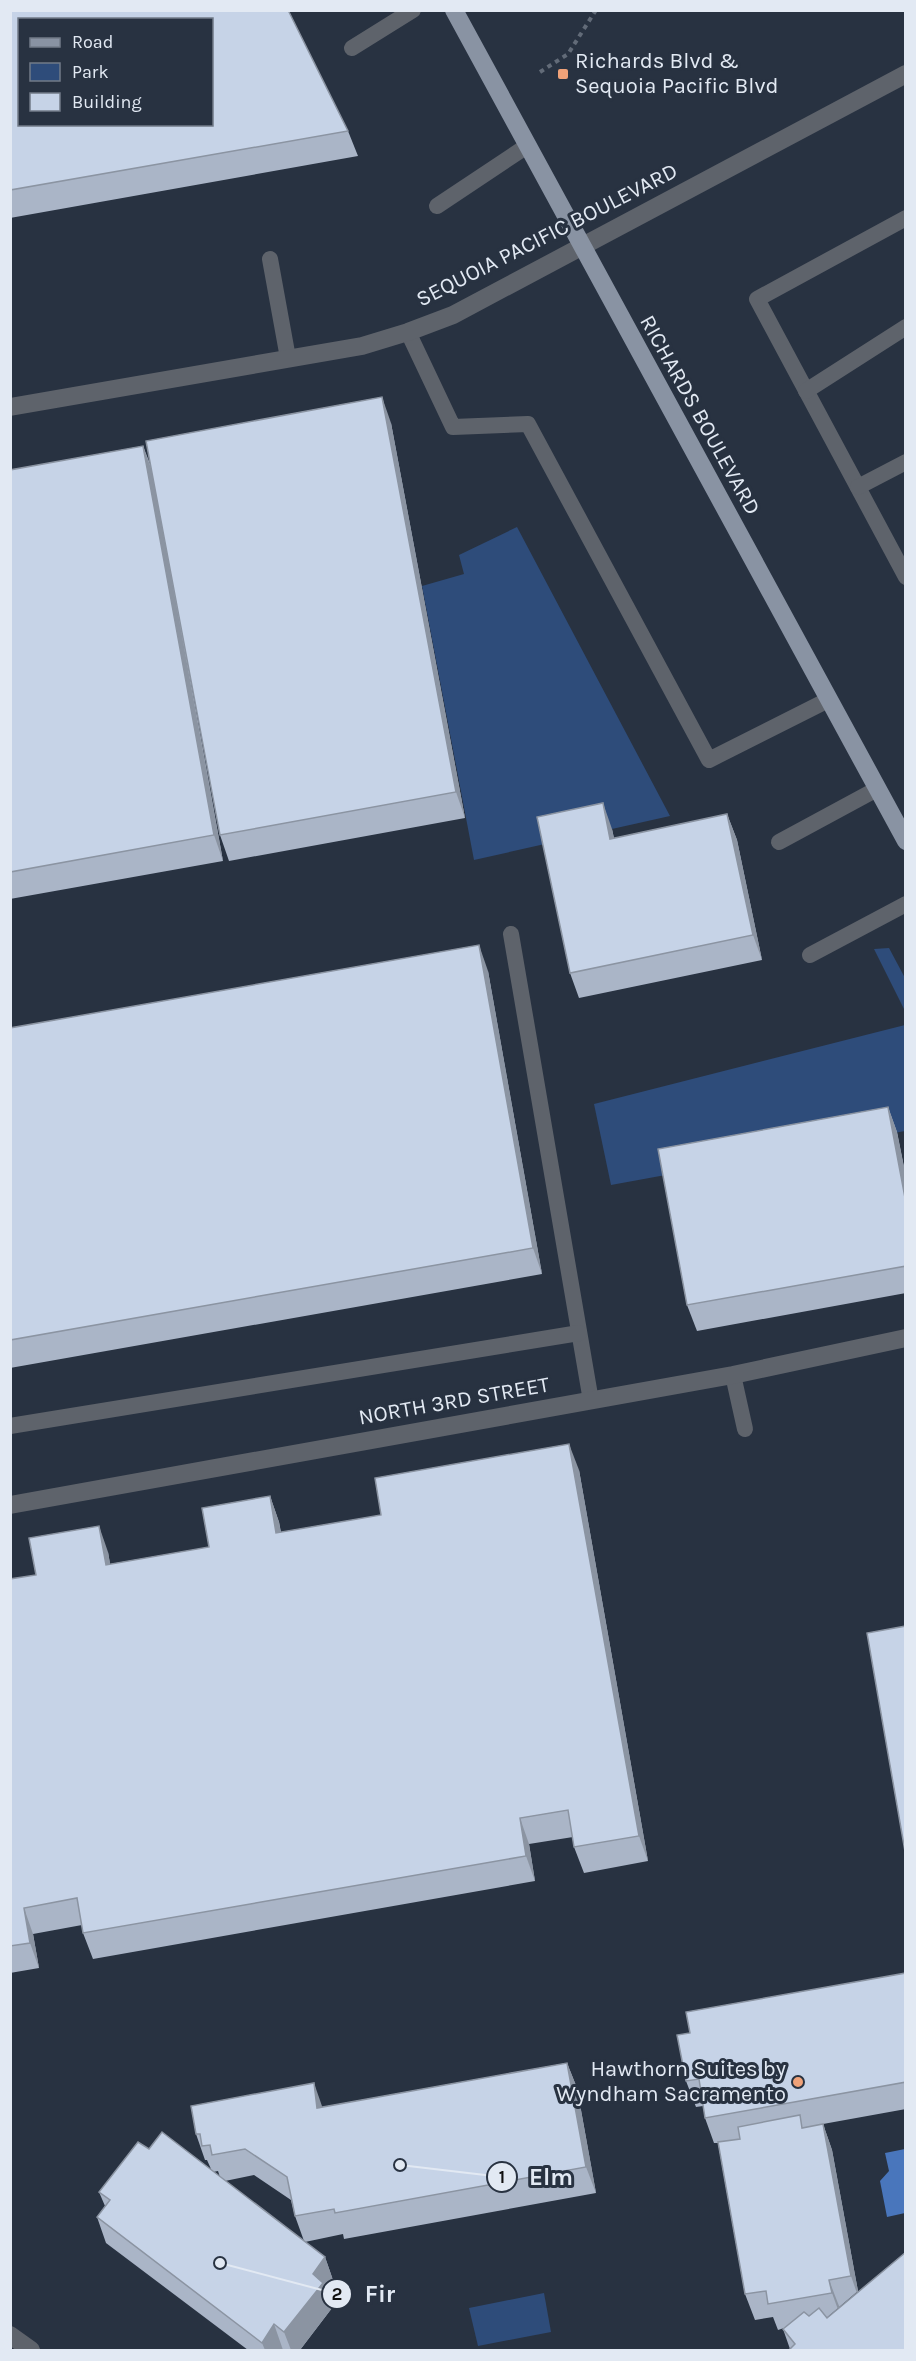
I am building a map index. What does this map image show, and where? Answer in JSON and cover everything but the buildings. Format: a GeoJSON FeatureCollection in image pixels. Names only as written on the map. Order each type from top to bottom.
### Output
{"type":"FeatureCollection","features":[{"type":"Feature","properties":{"kind":"main road","name":"RICHARDS BOULEVARD"},"geometry":{"type":"LineString","coordinates":[[454,10],[906,841]]}},
{"type":"Feature","properties":{"kind":"street","name":"SEQUOIA PACIFIC BOULEVARD"},"geometry":{"type":"LineString","coordinates":[[10,406],[362,346],[408,332],[453,315],[906,74]]}},
{"type":"Feature","properties":{"kind":"street","name":"NORTH 3RD STREET"},"geometry":{"type":"LineString","coordinates":[[10,1505],[733,1375],[906,1338]]}},
{"type":"Feature","properties":{"kind":"street"},"geometry":{"type":"LineString","coordinates":[[10,2335],[31,2350]]}},
{"type":"Feature","properties":{"kind":"lane"},"geometry":{"type":"LineString","coordinates":[[352,48],[413,10]]}},
{"type":"Feature","properties":{"kind":"lane"},"geometry":{"type":"LineString","coordinates":[[437,206],[527,146]]}},
{"type":"Feature","properties":{"kind":"lane"},"geometry":{"type":"LineString","coordinates":[[906,218],[757,299],[906,578]]}},
{"type":"Feature","properties":{"kind":"lane"},"geometry":{"type":"LineString","coordinates":[[270,259],[288,358]]}},
{"type":"Feature","properties":{"kind":"lane"},"geometry":{"type":"LineString","coordinates":[[807,391],[906,327]]}},
{"type":"Feature","properties":{"kind":"lane"},"geometry":{"type":"LineString","coordinates":[[408,332],[453,427],[528,424],[708,760],[828,700]]}},
{"type":"Feature","properties":{"kind":"lane"},"geometry":{"type":"LineString","coordinates":[[858,487],[906,462]]}},
{"type":"Feature","properties":{"kind":"lane"},"geometry":{"type":"LineString","coordinates":[[779,842],[877,789]]}},
{"type":"Feature","properties":{"kind":"lane"},"geometry":{"type":"LineString","coordinates":[[810,955],[906,904]]}},
{"type":"Feature","properties":{"kind":"lane"},"geometry":{"type":"LineString","coordinates":[[512,934],[591,1401]]}},
{"type":"Feature","properties":{"kind":"lane"},"geometry":{"type":"LineString","coordinates":[[10,1426],[579,1333]]}},
{"type":"Feature","properties":{"kind":"lane"},"geometry":{"type":"LineString","coordinates":[[733,1375],[745,1429]]}},
{"type":"Feature","properties":{"kind":"path"},"geometry":{"type":"LineString","coordinates":[[540,72],[568,54],[596,10]]}},
{"type":"Feature","properties":{"kind":"green space"},"geometry":{"type":"Polygon","coordinates":[[[517,527],[670,816],[474,860],[422,586],[464,574],[459,555],[517,527]]]}},
{"type":"Feature","properties":{"kind":"green space"},"geometry":{"type":"Polygon","coordinates":[[[889,948],[905,978],[905,1011],[874,949],[889,948]]]}},
{"type":"Feature","properties":{"kind":"green space"},"geometry":{"type":"Polygon","coordinates":[[[905,1025],[905,1131],[611,1185],[594,1104],[905,1025]]]}},
{"type":"Feature","properties":{"kind":"green space"},"geometry":{"type":"Polygon","coordinates":[[[544,2293],[551,2332],[478,2346],[469,2308],[544,2293]]]}},
{"type":"Feature","properties":{"kind":"shaded area"},"geometry":{"type":"Polygon","coordinates":[[[905,2149],[905,2213],[887,2217],[880,2181],[889,2171],[885,2153],[905,2149]]]}},
{"type":"Feature","properties":{"kind":"place","name":"Richards Blvd & Sequoia Pacific Blvd"},"geometry":{"type":"Point","coordinates":[563,74]}},
{"type":"Feature","properties":{"kind":"place","name":"Hawthorn Suites by Wyndham Sacramento"},"geometry":{"type":"Point","coordinates":[798,2082]}},
{"type":"Feature","properties":{"kind":"place","name":"Elm"},"geometry":{"type":"Point","coordinates":[400,2165]}},
{"type":"Feature","properties":{"kind":"place","name":"Fir"},"geometry":{"type":"Point","coordinates":[220,2263]}}]}
